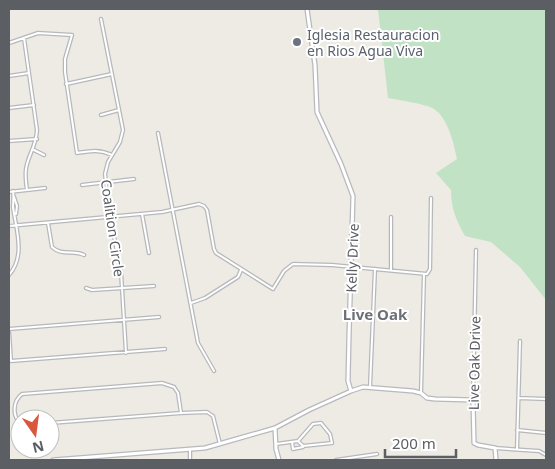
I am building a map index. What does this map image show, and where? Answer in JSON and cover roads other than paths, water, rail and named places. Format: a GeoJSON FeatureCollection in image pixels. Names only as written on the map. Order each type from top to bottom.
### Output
{"type":"FeatureCollection","features":[{"type":"Feature","properties":{"kind":"street","name":"Kelly Drive"},"geometry":{"type":"LineString","coordinates":[[307,9],[314,65],[317,112],[353,193],[348,372],[351,391]]}},
{"type":"Feature","properties":{"kind":"street","name":"Coalition Circle"},"geometry":{"type":"LineString","coordinates":[[101,19],[123,130],[122,136],[106,167],[106,183],[120,272],[126,353]]}},
{"type":"Feature","properties":{"kind":"street"},"geometry":{"type":"LineString","coordinates":[[9,43],[38,33],[72,35],[65,65],[76,153],[102,150],[112,155]]}},
{"type":"Feature","properties":{"kind":"street"},"geometry":{"type":"LineString","coordinates":[[24,38],[38,130],[34,150],[28,160],[26,171],[27,190]]}},
{"type":"Feature","properties":{"kind":"street"},"geometry":{"type":"LineString","coordinates":[[9,76],[29,73]]}},
{"type":"Feature","properties":{"kind":"street"},"geometry":{"type":"LineString","coordinates":[[66,84],[112,74]]}},
{"type":"Feature","properties":{"kind":"street"},"geometry":{"type":"LineString","coordinates":[[9,108],[34,104]]}},
{"type":"Feature","properties":{"kind":"street"},"geometry":{"type":"LineString","coordinates":[[102,115],[120,110]]}},
{"type":"Feature","properties":{"kind":"street"},"geometry":{"type":"LineString","coordinates":[[158,133],[198,343],[214,371]]}},
{"type":"Feature","properties":{"kind":"street"},"geometry":{"type":"LineString","coordinates":[[9,141],[37,139]]}},
{"type":"Feature","properties":{"kind":"street"},"geometry":{"type":"LineString","coordinates":[[34,150],[44,155]]}},
{"type":"Feature","properties":{"kind":"street"},"geometry":{"type":"LineString","coordinates":[[82,185],[134,179]]}},
{"type":"Feature","properties":{"kind":"street"},"geometry":{"type":"LineString","coordinates":[[9,192],[45,188]]}},
{"type":"Feature","properties":{"kind":"street"},"geometry":{"type":"LineString","coordinates":[[9,275],[15,266],[19,254],[13,191]]}},
{"type":"Feature","properties":{"kind":"street"},"geometry":{"type":"LineString","coordinates":[[9,226],[142,213],[199,204],[207,210],[216,253],[274,289],[284,271],[293,264],[351,266],[424,274],[429,272],[431,198]]}},
{"type":"Feature","properties":{"kind":"street"},"geometry":{"type":"LineString","coordinates":[[142,213],[149,253]]}},
{"type":"Feature","properties":{"kind":"street"},"geometry":{"type":"LineString","coordinates":[[391,217],[391,270]]}},
{"type":"Feature","properties":{"kind":"street"},"geometry":{"type":"LineString","coordinates":[[48,222],[52,247],[54,249],[68,253],[79,252],[84,255]]}},
{"type":"Feature","properties":{"kind":"street","name":"Live Oak Drive"},"geometry":{"type":"LineString","coordinates":[[476,250],[472,400],[474,442],[478,446],[495,448]]}},
{"type":"Feature","properties":{"kind":"street"},"geometry":{"type":"LineString","coordinates":[[370,387],[375,269]]}},
{"type":"Feature","properties":{"kind":"street"},"geometry":{"type":"LineString","coordinates":[[191,302],[205,298],[238,277],[242,270]]}},
{"type":"Feature","properties":{"kind":"street"},"geometry":{"type":"LineString","coordinates":[[421,393],[424,274]]}},
{"type":"Feature","properties":{"kind":"street"},"geometry":{"type":"LineString","coordinates":[[86,288],[92,290],[154,286]]}},
{"type":"Feature","properties":{"kind":"street"},"geometry":{"type":"LineString","coordinates":[[159,317],[9,331],[12,361],[165,349]]}},
{"type":"Feature","properties":{"kind":"street"},"geometry":{"type":"LineString","coordinates":[[517,449],[520,341]]}},
{"type":"Feature","properties":{"kind":"street"},"geometry":{"type":"LineString","coordinates":[[15,409],[17,398],[22,394],[162,383],[174,387],[178,393],[181,413]]}},
{"type":"Feature","properties":{"kind":"street"},"geometry":{"type":"LineString","coordinates":[[55,460],[205,448],[275,428],[309,410],[364,387],[421,393],[430,398],[472,400]]}},
{"type":"Feature","properties":{"kind":"street"},"geometry":{"type":"LineString","coordinates":[[519,398],[546,399]]}},
{"type":"Feature","properties":{"kind":"street"},"geometry":{"type":"LineString","coordinates":[[60,422],[206,412],[213,416],[220,444]]}},
{"type":"Feature","properties":{"kind":"street"},"geometry":{"type":"LineString","coordinates":[[276,444],[298,441],[314,424],[322,423],[330,434],[332,443],[293,449],[292,442]]}},
{"type":"Feature","properties":{"kind":"street"},"geometry":{"type":"LineString","coordinates":[[275,428],[279,460]]}},
{"type":"Feature","properties":{"kind":"street"},"geometry":{"type":"LineString","coordinates":[[517,430],[546,433]]}},
{"type":"Feature","properties":{"kind":"street"},"geometry":{"type":"LineString","coordinates":[[298,441],[303,446]]}},
{"type":"Feature","properties":{"kind":"street"},"geometry":{"type":"LineString","coordinates":[[496,460],[495,448],[539,451],[546,456]]}},
{"type":"Feature","properties":{"kind":"street"},"geometry":{"type":"LineString","coordinates":[[190,449],[190,460]]}},
{"type":"Feature","properties":{"kind":"street"},"geometry":{"type":"LineString","coordinates":[[336,460],[377,454]]}},
{"type":"Feature","properties":{"kind":"place","name":"Iglesia Restauracion en Rios Agua Viva"},"geometry":{"type":"Point","coordinates":[297,42]}},
{"type":"Feature","properties":{"kind":"district","name":"Live Oak"},"geometry":{"type":"Point","coordinates":[375,314]}}]}
